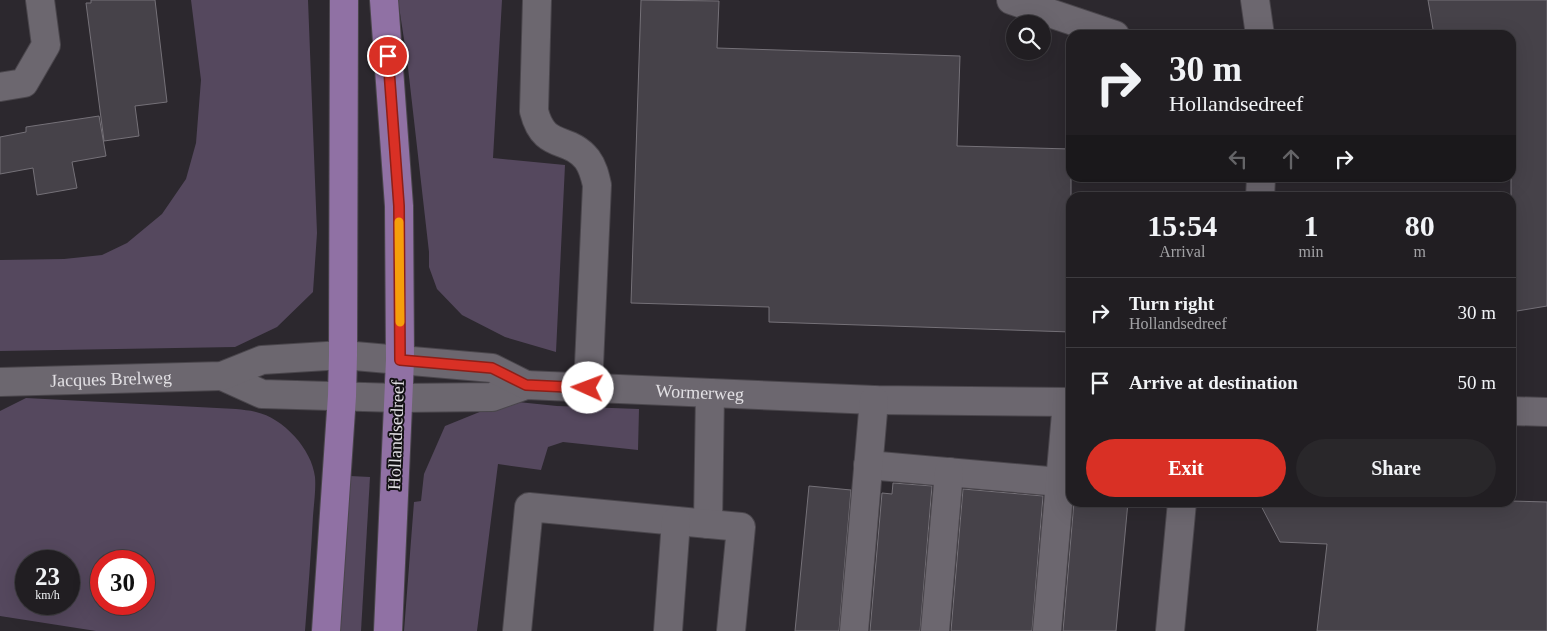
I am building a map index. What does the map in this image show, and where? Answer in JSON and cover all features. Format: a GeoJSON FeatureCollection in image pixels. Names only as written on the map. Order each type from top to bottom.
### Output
{"type":"FeatureCollection","features":[{"type":"Feature","properties":{"kind":"main road"},"geometry":{"type":"LineString","coordinates":[[326,631],[342,396],[344,0]]}},
{"type":"Feature","properties":{"kind":"main road","name":"Hollandsedreef"},"geometry":{"type":"LineString","coordinates":[[384,0],[399,206],[400,360],[388,631]]}},
{"type":"Feature","properties":{"kind":"street"},"geometry":{"type":"LineString","coordinates":[[0,87],[24,83],[46,45],[40,0]]}},
{"type":"Feature","properties":{"kind":"street"},"geometry":{"type":"LineString","coordinates":[[537,0],[534,111],[537,122],[543,132],[552,140],[576,150],[587,159],[594,171],[597,185],[588,388]]}},
{"type":"Feature","properties":{"kind":"street"},"geometry":{"type":"LineString","coordinates":[[1012,0],[1100,30]]}},
{"type":"Feature","properties":{"kind":"street"},"geometry":{"type":"LineString","coordinates":[[1255,0],[1259,30]]}},
{"type":"Feature","properties":{"kind":"street","name":"Jacques Brelweg"},"geometry":{"type":"LineString","coordinates":[[0,382],[222,376],[262,360],[343,356],[400,360]]}},
{"type":"Feature","properties":{"kind":"street","name":"Wormerweg"},"geometry":{"type":"LineString","coordinates":[[400,360],[492,368],[526,385]]}},
{"type":"Feature","properties":{"kind":"street","name":"Jacques Brelweg"},"geometry":{"type":"LineString","coordinates":[[222,376],[262,394],[398,398]]}},
{"type":"Feature","properties":{"kind":"street","name":"Wormerweg"},"geometry":{"type":"LineString","coordinates":[[398,398],[492,397],[526,385],[874,400],[1066,402]]}},
{"type":"Feature","properties":{"kind":"street"},"geometry":{"type":"LineString","coordinates":[[708,524],[710,393]]}},
{"type":"Feature","properties":{"kind":"street"},"geometry":{"type":"LineString","coordinates":[[854,631],[874,400]]}},
{"type":"Feature","properties":{"kind":"street"},"geometry":{"type":"LineString","coordinates":[[1516,411],[1547,412]]}},
{"type":"Feature","properties":{"kind":"street","name":"Wormerweg"},"geometry":{"type":"LineString","coordinates":[[1047,631],[1066,429]]}},
{"type":"Feature","properties":{"kind":"street"},"geometry":{"type":"LineString","coordinates":[[868,465],[1060,482]]}},
{"type":"Feature","properties":{"kind":"street"},"geometry":{"type":"LineString","coordinates":[[935,631],[949,472]]}},
{"type":"Feature","properties":{"kind":"street"},"geometry":{"type":"LineString","coordinates":[[517,631],[529,507],[741,527],[731,631]]}},
{"type":"Feature","properties":{"kind":"street"},"geometry":{"type":"LineString","coordinates":[[1170,631],[1182,507]]}},
{"type":"Feature","properties":{"kind":"street"},"geometry":{"type":"LineString","coordinates":[[668,631],[676,521]]}},
{"type":"Feature","properties":{"kind":"shaded area"},"geometry":{"type":"Polygon","coordinates":[[[191,0],[308,0],[317,233],[313,292],[277,327],[235,347],[0,351],[0,260],[64,259],[102,255],[127,243],[162,214],[186,179],[196,143],[201,80],[191,0]]]}},
{"type":"Feature","properties":{"kind":"shaded area"},"geometry":{"type":"Polygon","coordinates":[[[398,0],[502,0],[493,158],[565,165],[556,352],[505,337],[462,315],[437,289],[429,267],[429,252],[407,59],[398,0]]]}},
{"type":"Feature","properties":{"kind":"shaded area"},"geometry":{"type":"Polygon","coordinates":[[[26,398],[248,410],[266,415],[286,428],[302,446],[313,466],[315,496],[305,631],[96,631],[0,616],[0,411],[26,398]]]}},
{"type":"Feature","properties":{"kind":"shaded area"},"geometry":{"type":"Polygon","coordinates":[[[518,402],[557,406],[639,409],[638,450],[563,442],[548,447],[541,470],[498,464],[477,631],[404,631],[414,502],[421,501],[424,474],[445,426],[482,411],[518,402]]]}},
{"type":"Feature","properties":{"kind":"shaded area"},"geometry":{"type":"Polygon","coordinates":[[[350,476],[370,477],[361,631],[337,631],[350,476]]]}},
{"type":"Feature","properties":{"kind":"building"},"geometry":{"type":"Polygon","coordinates":[[[91,0],[155,0],[167,102],[135,106],[139,136],[104,141],[86,3],[91,3],[91,0]]]}},
{"type":"Feature","properties":{"kind":"building"},"geometry":{"type":"Polygon","coordinates":[[[641,0],[719,1],[717,48],[960,56],[957,146],[1066,149],[1066,182],[1071,182],[1071,192],[1066,192],[1066,332],[769,322],[769,307],[631,303],[641,0]]]}},
{"type":"Feature","properties":{"kind":"building"},"geometry":{"type":"Polygon","coordinates":[[[1428,0],[1547,0],[1547,306],[1516,311],[1516,192],[1511,192],[1511,182],[1516,182],[1516,30],[1433,30],[1428,0]]]}},
{"type":"Feature","properties":{"kind":"building"},"geometry":{"type":"Polygon","coordinates":[[[99,116],[106,156],[72,162],[77,188],[37,195],[33,168],[0,174],[0,137],[26,132],[26,127],[99,116]]]}},
{"type":"Feature","properties":{"kind":"building"},"geometry":{"type":"Polygon","coordinates":[[[893,483],[932,486],[920,631],[870,631],[882,493],[892,494],[893,483]]]}},
{"type":"Feature","properties":{"kind":"building"},"geometry":{"type":"Polygon","coordinates":[[[809,486],[851,490],[839,631],[795,631],[809,486]]]}},
{"type":"Feature","properties":{"kind":"building"},"geometry":{"type":"Polygon","coordinates":[[[963,489],[1043,496],[1032,631],[951,631],[963,489]]]}},
{"type":"Feature","properties":{"kind":"building"},"geometry":{"type":"Polygon","coordinates":[[[1516,501],[1547,502],[1547,631],[1317,631],[1327,544],[1280,542],[1262,507],[1516,507],[1516,501]]]}},
{"type":"Feature","properties":{"kind":"building"},"geometry":{"type":"Polygon","coordinates":[[[1074,507],[1128,507],[1116,631],[1063,631],[1074,507]]]}},
{"type":"Feature","properties":{"kind":"slow traffic"},"geometry":{"type":"LineString","coordinates":[[399,222],[400,322]]}},
{"type":"Feature","properties":{"kind":"route"},"geometry":{"type":"LineString","coordinates":[[388,56],[399,206],[400,360],[492,368],[526,385],[588,388]]}}]}
